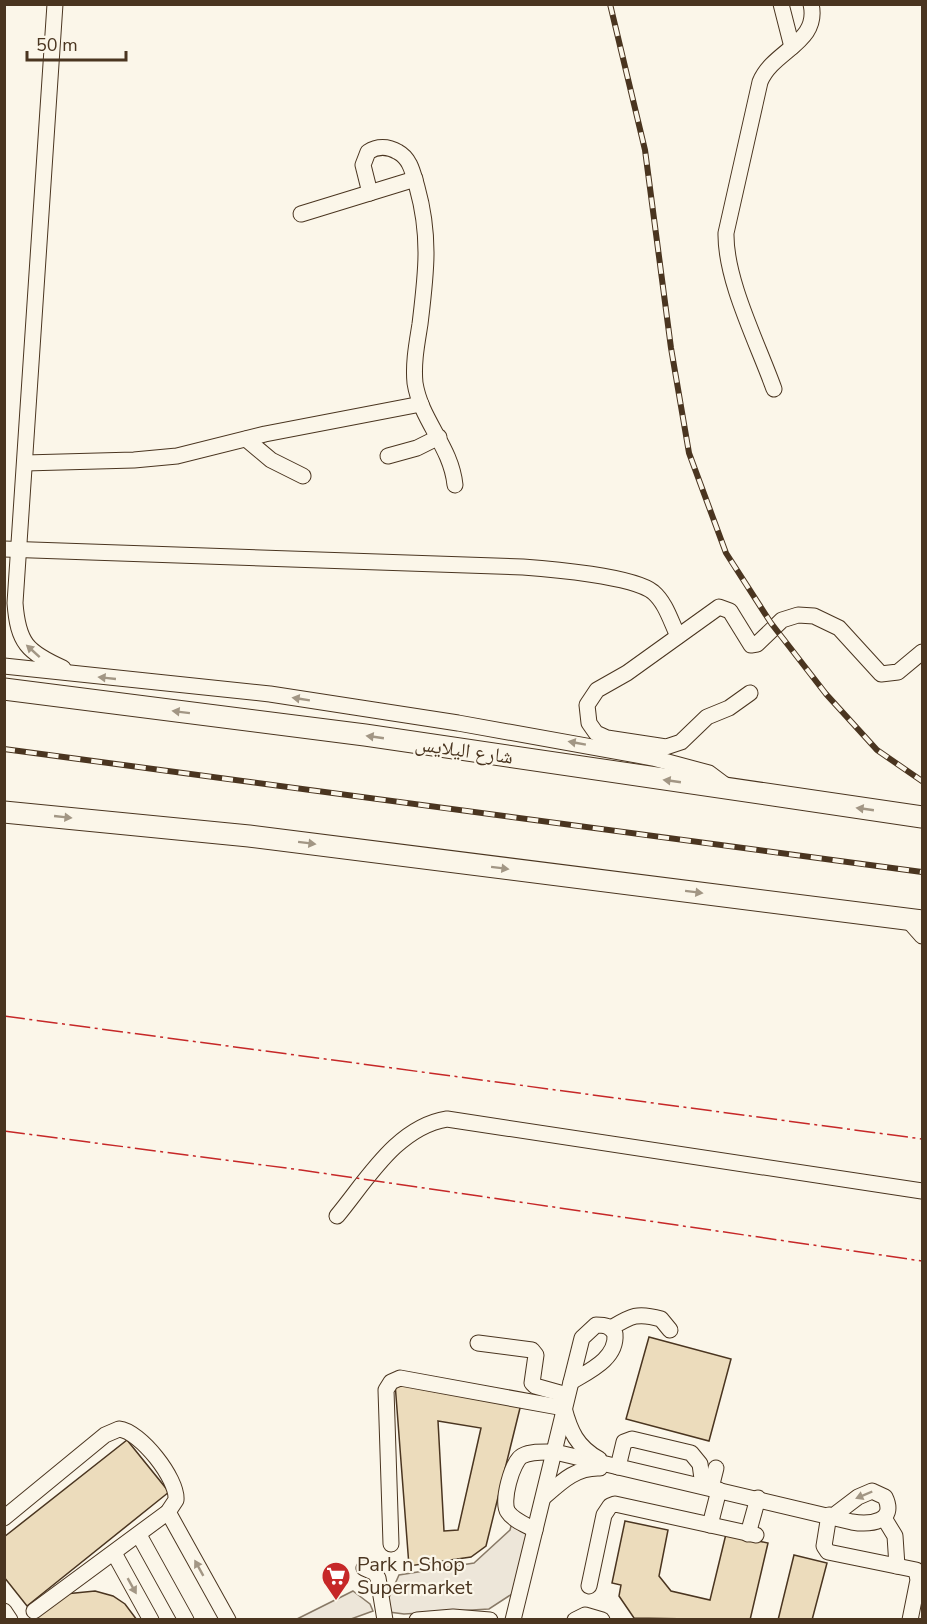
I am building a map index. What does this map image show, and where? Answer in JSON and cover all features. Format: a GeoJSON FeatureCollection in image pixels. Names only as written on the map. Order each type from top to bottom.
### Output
{"type":"FeatureCollection","features":[{"type":"Feature","properties":{"kind":"highway","name":"شارع اليلايس"},"geometry":{"type":"LineString","coordinates":[[4,688],[365,735],[922,817]]}},
{"type":"Feature","properties":{"kind":"highway"},"geometry":{"type":"LineString","coordinates":[[4,812],[249,836],[915,920]]}},
{"type":"Feature","properties":{"kind":"street"},"geometry":{"type":"LineString","coordinates":[[55,4],[25,463],[12,549],[18,627],[30,650],[80,675]]}},
{"type":"Feature","properties":{"kind":"street"},"geometry":{"type":"LineString","coordinates":[[781,4],[792,47]]}},
{"type":"Feature","properties":{"kind":"street"},"geometry":{"type":"LineString","coordinates":[[774,389],[733,278],[727,255],[726,232],[760,82],[772,62],[808,32],[813,17],[811,4]]}},
{"type":"Feature","properties":{"kind":"street"},"geometry":{"type":"LineString","coordinates":[[370,193],[363,160],[368,152],[376,148],[390,148],[402,154],[410,164],[415,179],[426,222],[428,241],[415,363],[416,384],[421,404],[451,463],[455,485]]}},
{"type":"Feature","properties":{"kind":"street"},"geometry":{"type":"LineString","coordinates":[[300,214],[415,179]]}},
{"type":"Feature","properties":{"kind":"street"},"geometry":{"type":"LineString","coordinates":[[25,463],[155,459],[198,452],[246,439],[421,404]]}},
{"type":"Feature","properties":{"kind":"street"},"geometry":{"type":"LineString","coordinates":[[388,456],[417,448],[439,436]]}},
{"type":"Feature","properties":{"kind":"street"},"geometry":{"type":"LineString","coordinates":[[246,439],[271,460],[303,476]]}},
{"type":"Feature","properties":{"kind":"street"},"geometry":{"type":"LineString","coordinates":[[12,549],[523,567],[567,571],[648,589],[659,599],[678,636]]}},
{"type":"Feature","properties":{"kind":"street"},"geometry":{"type":"LineString","coordinates":[[4,630],[15,603]]}},
{"type":"Feature","properties":{"kind":"street"},"geometry":{"type":"LineString","coordinates":[[750,693],[729,708],[707,717],[688,736],[673,745],[630,743],[607,738],[596,733],[587,717],[587,705],[592,694],[716,608],[723,606],[730,611],[751,645],[757,644],[782,620],[806,615],[824,618],[839,628],[881,674],[898,672],[922,652]]}},
{"type":"Feature","properties":{"kind":"street"},"geometry":{"type":"LineString","coordinates":[[4,666],[270,694],[577,743],[653,758],[709,773],[726,784],[730,790]]}},
{"type":"Feature","properties":{"kind":"street"},"geometry":{"type":"LineString","coordinates":[[915,920],[922,936]]}},
{"type":"Feature","properties":{"kind":"street"},"geometry":{"type":"LineString","coordinates":[[337,1216],[403,1138],[427,1124],[447,1119],[922,1191]]}},
{"type":"Feature","properties":{"kind":"street"},"geometry":{"type":"LineString","coordinates":[[613,1332],[642,1324],[649,1324],[665,1331]]}},
{"type":"Feature","properties":{"kind":"street"},"geometry":{"type":"LineString","coordinates":[[391,1544],[386,1390],[391,1382],[400,1378],[409,1378],[567,1395],[602,1362],[613,1348],[613,1332],[605,1325],[596,1325],[582,1338],[567,1395],[513,1620]]}},
{"type":"Feature","properties":{"kind":"street"},"geometry":{"type":"LineString","coordinates":[[478,1343],[532,1350],[536,1355],[532,1383],[535,1386],[567,1395]]}},
{"type":"Feature","properties":{"kind":"street"},"geometry":{"type":"LineString","coordinates":[[567,1395],[569,1425],[577,1442],[591,1454],[618,1467]]}},
{"type":"Feature","properties":{"kind":"street"},"geometry":{"type":"LineString","coordinates":[[4,1518],[105,1436],[120,1429],[135,1433],[172,1480],[176,1500],[168,1512],[34,1611]]}},
{"type":"Feature","properties":{"kind":"street"},"geometry":{"type":"LineString","coordinates":[[618,1467],[624,1442],[632,1439],[691,1453],[700,1464],[709,1488]]}},
{"type":"Feature","properties":{"kind":"street"},"geometry":{"type":"LineString","coordinates":[[535,1530],[514,1518],[506,1509],[512,1472],[518,1459],[524,1455],[555,1452],[758,1498],[831,1516],[861,1524],[879,1522],[884,1518],[888,1504],[885,1497],[872,1491],[858,1497],[831,1516],[824,1546],[828,1552],[900,1567],[913,1578],[908,1620]]}},
{"type":"Feature","properties":{"kind":"street"},"geometry":{"type":"LineString","coordinates":[[544,1497],[566,1478],[582,1470],[618,1467]]}},
{"type":"Feature","properties":{"kind":"street"},"geometry":{"type":"LineString","coordinates":[[710,1525],[709,1488],[712,1467]]}},
{"type":"Feature","properties":{"kind":"street"},"geometry":{"type":"LineString","coordinates":[[589,1586],[604,1515],[610,1506],[620,1505],[752,1534],[758,1498]]}},
{"type":"Feature","properties":{"kind":"street"},"geometry":{"type":"LineString","coordinates":[[168,1512],[228,1620]]}},
{"type":"Feature","properties":{"kind":"street"},"geometry":{"type":"LineString","coordinates":[[884,1518],[895,1536],[900,1567]]}},
{"type":"Feature","properties":{"kind":"street"},"geometry":{"type":"LineString","coordinates":[[139,1535],[186,1620]]}},
{"type":"Feature","properties":{"kind":"street"},"geometry":{"type":"LineString","coordinates":[[114,1553],[151,1620]]}},
{"type":"Feature","properties":{"kind":"street"},"geometry":{"type":"LineString","coordinates":[[364,1568],[370,1569],[378,1578],[385,1620]]}},
{"type":"Feature","properties":{"kind":"street"},"geometry":{"type":"LineString","coordinates":[[4,1611],[10,1620]]}},
{"type":"Feature","properties":{"kind":"street"},"geometry":{"type":"LineString","coordinates":[[575,1620],[585,1616],[602,1620]]}},
{"type":"Feature","properties":{"kind":"street"},"geometry":{"type":"LineString","coordinates":[[417,1620],[453,1617],[490,1620]]}},
{"type":"Feature","properties":{"kind":"shaded area"},"geometry":{"type":"Polygon","coordinates":[[[513,1519],[529,1528],[515,1592],[489,1609],[404,1614],[389,1612],[387,1602],[399,1575],[474,1563],[510,1530],[513,1519]]]}},
{"type":"Feature","properties":{"kind":"shaded area"},"geometry":{"type":"Polygon","coordinates":[[[353,1591],[370,1604],[373,1611],[351,1619],[297,1619],[353,1591]]]}},
{"type":"Feature","properties":{"kind":"building"},"geometry":{"type":"Polygon","coordinates":[[[649,1337],[731,1359],[709,1441],[626,1419],[649,1337]]]}},
{"type":"Feature","properties":{"kind":"building"},"geometry":{"type":"Polygon","coordinates":[[[395,1383],[521,1404],[486,1546],[471,1557],[409,1566],[395,1383]],[[438,1421],[444,1531],[458,1530],[481,1428],[438,1421]]]}},
{"type":"Feature","properties":{"kind":"building"},"geometry":{"type":"Polygon","coordinates":[[[127,1440],[169,1492],[27,1606],[4,1577],[4,1537],[127,1440]]]}},
{"type":"Feature","properties":{"kind":"building"},"geometry":{"type":"Polygon","coordinates":[[[625,1521],[668,1530],[659,1576],[671,1591],[710,1600],[726,1534],[768,1543],[750,1620],[634,1618],[619,1596],[621,1585],[612,1583],[625,1521]]]}},
{"type":"Feature","properties":{"kind":"building"},"geometry":{"type":"Polygon","coordinates":[[[794,1555],[827,1563],[812,1620],[778,1620],[794,1555]]]}},
{"type":"Feature","properties":{"kind":"building"},"geometry":{"type":"Polygon","coordinates":[[[95,1591],[113,1596],[125,1604],[137,1620],[34,1620],[32,1617],[65,1594],[95,1591]]]}},
{"type":"Feature","properties":{"kind":"railway"},"geometry":{"type":"LineString","coordinates":[[610,4],[645,150],[671,348],[689,453],[726,553],[771,623],[826,694],[877,750],[922,781]]}},
{"type":"Feature","properties":{"kind":"railway"},"geometry":{"type":"LineString","coordinates":[[4,749],[922,872]]}},
{"type":"Feature","properties":{"kind":"power"},"geometry":{"type":"LineString","coordinates":[[4,1016],[922,1139]]}},
{"type":"Feature","properties":{"kind":"power"},"geometry":{"type":"LineString","coordinates":[[4,1131],[301,1170],[922,1261]]}},
{"type":"Feature","properties":{"kind":"place","name":"Park n Shop Supermarket"},"geometry":{"type":"Point","coordinates":[336,1602]}}]}
